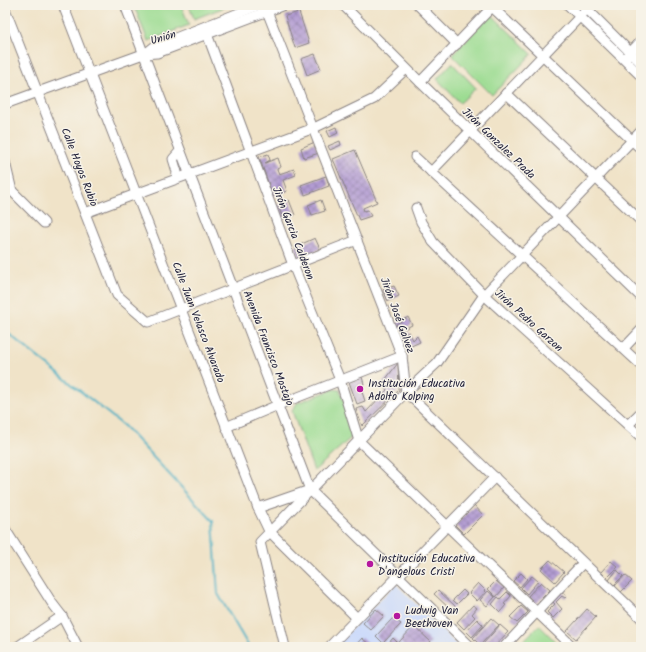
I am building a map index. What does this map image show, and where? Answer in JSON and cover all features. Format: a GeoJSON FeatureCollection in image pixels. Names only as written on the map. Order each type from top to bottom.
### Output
{"type":"FeatureCollection","features":[{"type":"Feature","properties":{"kind":"street","name":"Calle Juan Velasco Alvarado"},"geometry":{"type":"LineString","coordinates":[[63,5],[226,427],[258,508],[269,531],[357,618]]}},
{"type":"Feature","properties":{"kind":"street","name":"Avenida Francisco Mostajo"},"geometry":{"type":"LineString","coordinates":[[124,5],[310,490],[471,647]]}},
{"type":"Feature","properties":{"kind":"street","name":"Unión"},"geometry":{"type":"LineString","coordinates":[[143,54],[155,46],[258,5]]}},
{"type":"Feature","properties":{"kind":"street","name":"Unión"},"geometry":{"type":"LineString","coordinates":[[143,54],[157,53],[284,5]]}},
{"type":"Feature","properties":{"kind":"street","name":"Jirón Gonzalez Prada"},"geometry":{"type":"LineString","coordinates":[[343,5],[558,218],[641,297]]}},
{"type":"Feature","properties":{"kind":"street"},"geometry":{"type":"LineString","coordinates":[[418,5],[457,44]]}},
{"type":"Feature","properties":{"kind":"street"},"geometry":{"type":"LineString","coordinates":[[568,5],[580,17],[627,56],[641,63]]}},
{"type":"Feature","properties":{"kind":"street"},"geometry":{"type":"LineString","coordinates":[[420,82],[491,6],[641,149]]}},
{"type":"Feature","properties":{"kind":"street"},"geometry":{"type":"LineString","coordinates":[[431,172],[580,17],[587,6],[641,76]]}},
{"type":"Feature","properties":{"kind":"street","name":"Calle Hoyos Rubio"},"geometry":{"type":"LineString","coordinates":[[5,9],[117,295],[148,322],[181,310]]}},
{"type":"Feature","properties":{"kind":"street","name":"Jirón José Galvez"},"geometry":{"type":"LineString","coordinates":[[268,11],[402,356],[406,392]]}},
{"type":"Feature","properties":{"kind":"street","name":"Jirón Garcia Calderon"},"geometry":{"type":"LineString","coordinates":[[207,34],[293,265],[340,380],[359,441]]}},
{"type":"Feature","properties":{"kind":"street"},"geometry":{"type":"LineString","coordinates":[[627,56],[641,41]]}},
{"type":"Feature","properties":{"kind":"street"},"geometry":{"type":"LineString","coordinates":[[5,104],[143,54]]}},
{"type":"Feature","properties":{"kind":"street"},"geometry":{"type":"LineString","coordinates":[[85,213],[314,128],[374,99],[406,69]]}},
{"type":"Feature","properties":{"kind":"street"},"geometry":{"type":"LineString","coordinates":[[506,93],[641,221]]}},
{"type":"Feature","properties":{"kind":"street"},"geometry":{"type":"LineString","coordinates":[[285,647],[260,542],[269,531],[406,392],[438,362],[484,295],[641,131]]}},
{"type":"Feature","properties":{"kind":"street"},"geometry":{"type":"LineString","coordinates":[[176,179],[177,172],[173,159],[180,151]]}},
{"type":"Feature","properties":{"kind":"street"},"geometry":{"type":"LineString","coordinates":[[415,157],[641,365]]}},
{"type":"Feature","properties":{"kind":"street"},"geometry":{"type":"LineString","coordinates":[[5,162],[12,190],[44,223]]}},
{"type":"Feature","properties":{"kind":"street","name":"Jirón Pedro Garzon"},"geometry":{"type":"LineString","coordinates":[[416,208],[421,222],[433,242],[484,295],[641,438]]}},
{"type":"Feature","properties":{"kind":"street"},"geometry":{"type":"LineString","coordinates":[[181,310],[233,288],[357,240]]}},
{"type":"Feature","properties":{"kind":"street"},"geometry":{"type":"LineString","coordinates":[[624,348],[641,330]]}},
{"type":"Feature","properties":{"kind":"street"},"geometry":{"type":"LineString","coordinates":[[226,427],[402,356]]}},
{"type":"Feature","properties":{"kind":"street"},"geometry":{"type":"LineString","coordinates":[[406,392],[641,618]]}},
{"type":"Feature","properties":{"kind":"street"},"geometry":{"type":"LineString","coordinates":[[628,425],[641,412]]}},
{"type":"Feature","properties":{"kind":"street"},"geometry":{"type":"LineString","coordinates":[[359,441],[573,647]]}},
{"type":"Feature","properties":{"kind":"street"},"geometry":{"type":"LineString","coordinates":[[329,647],[495,477]]}},
{"type":"Feature","properties":{"kind":"street"},"geometry":{"type":"LineString","coordinates":[[258,508],[310,490]]}},
{"type":"Feature","properties":{"kind":"street"},"geometry":{"type":"LineString","coordinates":[[5,529],[52,603],[62,616],[78,647]]}},
{"type":"Feature","properties":{"kind":"street"},"geometry":{"type":"LineString","coordinates":[[504,647],[584,563]]}},
{"type":"Feature","properties":{"kind":"street"},"geometry":{"type":"LineString","coordinates":[[17,647],[62,616]]}},
{"type":"Feature","properties":{"kind":"shaded area","name":"Ludwig Van Beethoven"},"geometry":{"type":"Polygon","coordinates":[[[396,584],[459,647],[334,647],[396,584]]]}},
{"type":"Feature","properties":{"kind":"green space"},"geometry":{"type":"Polygon","coordinates":[[[181,5],[189,25],[148,41],[134,6],[181,5]]]}},
{"type":"Feature","properties":{"kind":"green space"},"geometry":{"type":"Polygon","coordinates":[[[189,5],[230,5],[194,19],[189,5]]]}},
{"type":"Feature","properties":{"kind":"green space"},"geometry":{"type":"Polygon","coordinates":[[[491,14],[532,54],[492,95],[452,55],[491,14]]]}},
{"type":"Feature","properties":{"kind":"green space"},"geometry":{"type":"Polygon","coordinates":[[[452,63],[476,88],[460,103],[437,79],[452,63]]]}},
{"type":"Feature","properties":{"kind":"green space"},"geometry":{"type":"Polygon","coordinates":[[[334,389],[340,390],[355,434],[314,471],[292,411],[297,403],[334,389]]]}},
{"type":"Feature","properties":{"kind":"green space"},"geometry":{"type":"Polygon","coordinates":[[[539,625],[561,647],[517,647],[539,625]]]}},
{"type":"Feature","properties":{"kind":"building"},"geometry":{"type":"Polygon","coordinates":[[[299,12],[309,43],[295,48],[285,16],[299,12]]]}},
{"type":"Feature","properties":{"kind":"building"},"geometry":{"type":"Polygon","coordinates":[[[315,54],[321,69],[307,75],[301,59],[315,54]]]}},
{"type":"Feature","properties":{"kind":"building"},"geometry":{"type":"Polygon","coordinates":[[[336,127],[338,133],[330,137],[327,131],[336,127]]]}},
{"type":"Feature","properties":{"kind":"building"},"geometry":{"type":"Polygon","coordinates":[[[340,141],[341,145],[330,150],[328,146],[340,141]]]}},
{"type":"Feature","properties":{"kind":"building"},"geometry":{"type":"Polygon","coordinates":[[[315,142],[319,153],[304,158],[301,148],[315,142]]]}},
{"type":"Feature","properties":{"kind":"building"},"geometry":{"type":"Polygon","coordinates":[[[355,150],[377,202],[363,208],[364,211],[368,210],[371,216],[359,220],[333,159],[355,150]]]}},
{"type":"Feature","properties":{"kind":"building"},"geometry":{"type":"Polygon","coordinates":[[[268,154],[270,160],[265,163],[278,158],[281,167],[277,169],[279,174],[294,169],[296,175],[283,180],[287,191],[273,196],[259,157],[268,154]]]}},
{"type":"Feature","properties":{"kind":"building"},"geometry":{"type":"Polygon","coordinates":[[[326,176],[329,186],[305,195],[301,185],[326,176]]]}},
{"type":"Feature","properties":{"kind":"building"},"geometry":{"type":"Polygon","coordinates":[[[289,200],[295,215],[283,219],[278,205],[289,200]]]}},
{"type":"Feature","properties":{"kind":"building"},"geometry":{"type":"Polygon","coordinates":[[[321,200],[325,211],[312,215],[308,205],[321,200]]]}},
{"type":"Feature","properties":{"kind":"building"},"geometry":{"type":"Polygon","coordinates":[[[315,238],[320,249],[300,258],[295,247],[315,238]]]}},
{"type":"Feature","properties":{"kind":"building"},"geometry":{"type":"Polygon","coordinates":[[[394,286],[399,296],[388,301],[383,290],[394,286]]]}},
{"type":"Feature","properties":{"kind":"building"},"geometry":{"type":"Polygon","coordinates":[[[408,317],[412,325],[400,331],[396,324],[408,317]]]}},
{"type":"Feature","properties":{"kind":"building"},"geometry":{"type":"Polygon","coordinates":[[[409,332],[413,340],[417,336],[420,342],[407,348],[401,336],[409,332]]]}},
{"type":"Feature","properties":{"kind":"building"},"geometry":{"type":"Polygon","coordinates":[[[398,363],[399,390],[362,426],[356,409],[363,407],[366,412],[387,390],[382,384],[398,363]]]}},
{"type":"Feature","properties":{"kind":"building"},"geometry":{"type":"Polygon","coordinates":[[[362,377],[364,384],[360,386],[365,401],[357,404],[349,382],[362,377]]]}},
{"type":"Feature","properties":{"kind":"building"},"geometry":{"type":"Polygon","coordinates":[[[474,505],[483,515],[464,534],[455,525],[474,505]]]}},
{"type":"Feature","properties":{"kind":"building"},"geometry":{"type":"Polygon","coordinates":[[[550,560],[564,572],[555,582],[541,569],[550,560]]]}},
{"type":"Feature","properties":{"kind":"building"},"geometry":{"type":"Polygon","coordinates":[[[611,561],[618,567],[607,578],[601,572],[611,561]]]}},
{"type":"Feature","properties":{"kind":"building"},"geometry":{"type":"Polygon","coordinates":[[[617,570],[623,576],[614,585],[609,580],[617,570]]]}},
{"type":"Feature","properties":{"kind":"building"},"geometry":{"type":"Polygon","coordinates":[[[521,573],[527,579],[520,587],[513,581],[521,573]]]}},
{"type":"Feature","properties":{"kind":"building"},"geometry":{"type":"Polygon","coordinates":[[[625,575],[632,581],[620,593],[614,587],[625,575]]]}},
{"type":"Feature","properties":{"kind":"building"},"geometry":{"type":"Polygon","coordinates":[[[532,576],[538,581],[527,594],[521,588],[532,576]]]}},
{"type":"Feature","properties":{"kind":"building"},"geometry":{"type":"Polygon","coordinates":[[[496,581],[504,588],[496,597],[488,589],[496,581]]]}},
{"type":"Feature","properties":{"kind":"building"},"geometry":{"type":"Polygon","coordinates":[[[541,582],[550,590],[536,604],[528,596],[541,582]]]}},
{"type":"Feature","properties":{"kind":"building"},"geometry":{"type":"Polygon","coordinates":[[[478,583],[486,591],[477,601],[469,593],[478,583]]]}},
{"type":"Feature","properties":{"kind":"building"},"geometry":{"type":"Polygon","coordinates":[[[438,590],[455,606],[451,610],[434,594],[438,590]]]}},
{"type":"Feature","properties":{"kind":"building"},"geometry":{"type":"Polygon","coordinates":[[[463,590],[467,594],[457,604],[453,600],[463,590]]]}},
{"type":"Feature","properties":{"kind":"building"},"geometry":{"type":"Polygon","coordinates":[[[488,591],[495,597],[487,606],[480,600],[488,591]]]}},
{"type":"Feature","properties":{"kind":"building"},"geometry":{"type":"Polygon","coordinates":[[[561,591],[567,596],[565,598],[562,596],[556,602],[562,609],[553,618],[547,612],[555,604],[552,601],[561,591]]]}},
{"type":"Feature","properties":{"kind":"building"},"geometry":{"type":"Polygon","coordinates":[[[507,592],[511,596],[504,604],[506,605],[500,612],[492,604],[498,597],[500,599],[507,592]]]}},
{"type":"Feature","properties":{"kind":"building"},"geometry":{"type":"Polygon","coordinates":[[[473,605],[477,608],[472,614],[475,617],[464,629],[457,622],[473,605]]]}},
{"type":"Feature","properties":{"kind":"building"},"geometry":{"type":"Polygon","coordinates":[[[521,606],[528,612],[517,623],[510,617],[521,606]]]}},
{"type":"Feature","properties":{"kind":"building"},"geometry":{"type":"Polygon","coordinates":[[[376,609],[384,616],[371,630],[363,623],[376,609]]]}},
{"type":"Feature","properties":{"kind":"building"},"geometry":{"type":"Polygon","coordinates":[[[587,609],[596,617],[576,639],[567,631],[587,609]]]}},
{"type":"Feature","properties":{"kind":"building"},"geometry":{"type":"Polygon","coordinates":[[[393,618],[401,624],[383,643],[376,636],[393,618]]]}},
{"type":"Feature","properties":{"kind":"building"},"geometry":{"type":"Polygon","coordinates":[[[491,618],[499,625],[480,645],[473,638],[491,618]]]}},
{"type":"Feature","properties":{"kind":"building"},"geometry":{"type":"Polygon","coordinates":[[[477,619],[483,625],[472,637],[466,631],[477,619]]]}},
{"type":"Feature","properties":{"kind":"building"},"geometry":{"type":"Polygon","coordinates":[[[500,625],[508,632],[494,647],[484,647],[482,645],[500,625]]]}},
{"type":"Feature","properties":{"kind":"building"},"geometry":{"type":"Polygon","coordinates":[[[414,626],[431,642],[426,647],[405,647],[399,642],[414,626]]]}},
{"type":"Feature","properties":{"kind":"building"},"geometry":{"type":"Polygon","coordinates":[[[362,638],[372,647],[354,647],[362,638]]]}},
{"type":"Feature","properties":{"kind":"building"},"geometry":{"type":"Polygon","coordinates":[[[393,638],[400,645],[398,647],[389,647],[387,645],[393,638]]]}},
{"type":"Feature","properties":{"kind":"waterway"},"geometry":{"type":"LineString","coordinates":[[5,331],[124,426],[213,521],[218,594],[249,647]]}},
{"type":"Feature","properties":{"kind":"place","name":"Institución Educativa Adolfo Kolping"},"geometry":{"type":"Point","coordinates":[360,389]}},
{"type":"Feature","properties":{"kind":"place","name":"Institución Educativa D'angelous Cristi"},"geometry":{"type":"Point","coordinates":[370,564]}},
{"type":"Feature","properties":{"kind":"place","name":"Ludwig Van Beethoven"},"geometry":{"type":"Point","coordinates":[397,616]}}]}
